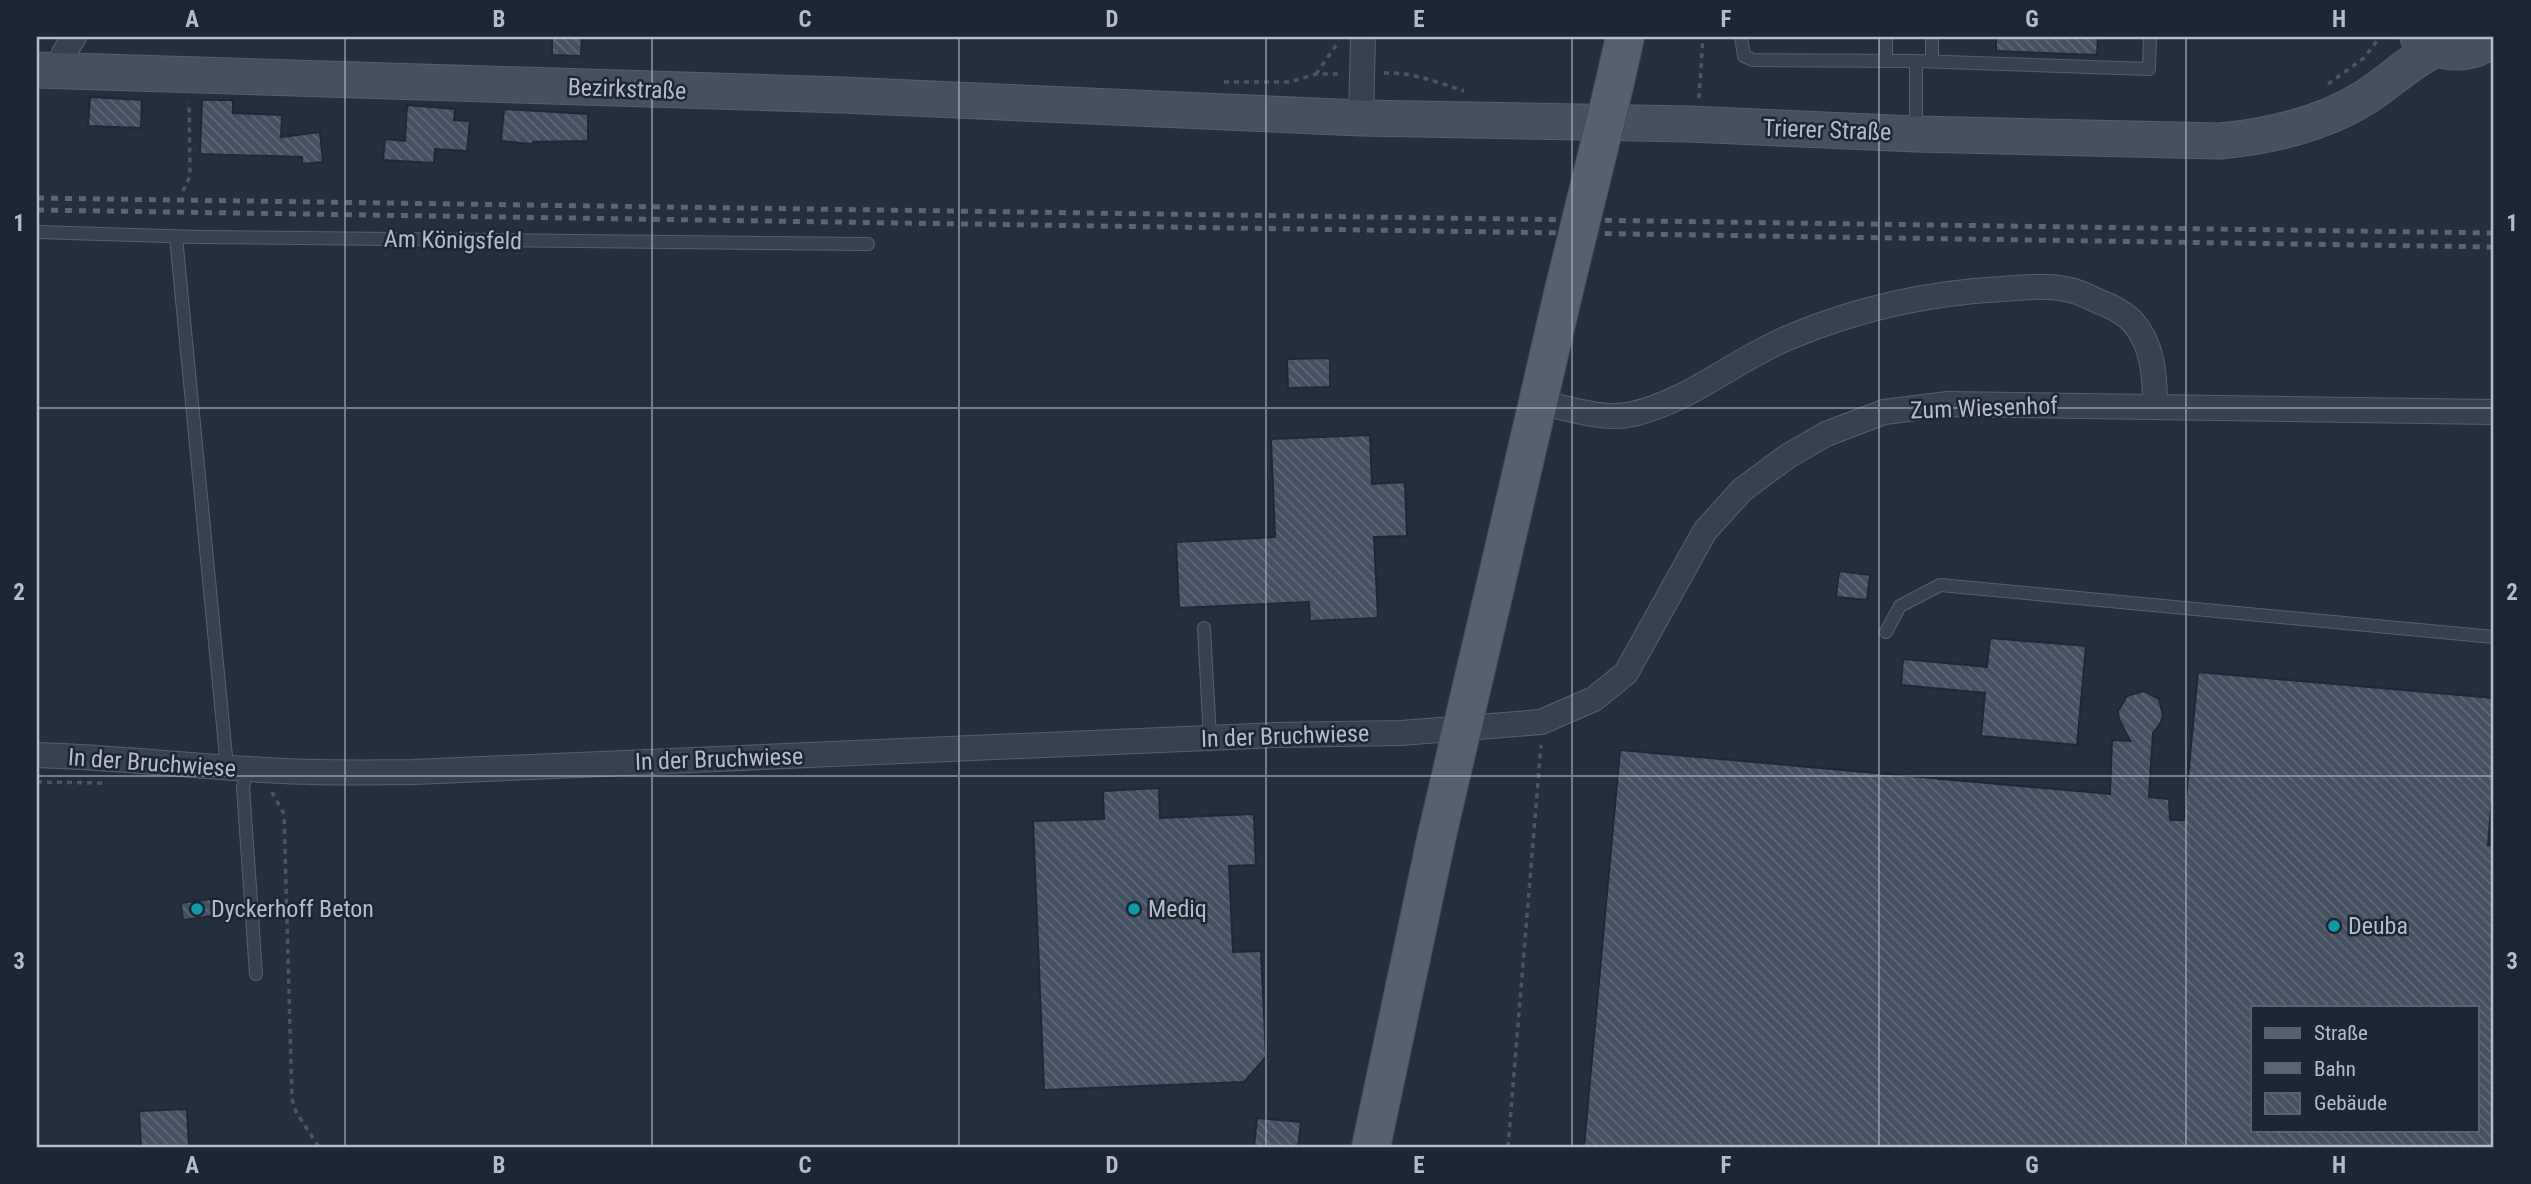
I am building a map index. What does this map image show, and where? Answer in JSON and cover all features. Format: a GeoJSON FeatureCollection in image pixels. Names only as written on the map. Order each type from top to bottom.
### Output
{"type":"FeatureCollection","features":[{"type":"Feature","properties":{"kind":"main road"},"geometry":{"type":"LineString","coordinates":[[1371,1147],[1437,835],[1625,37]]}},
{"type":"Feature","properties":{"kind":"street"},"geometry":{"type":"LineString","coordinates":[[48,70],[74,37]]}},
{"type":"Feature","properties":{"kind":"street"},"geometry":{"type":"LineString","coordinates":[[1360,117],[1363,37]]}},
{"type":"Feature","properties":{"kind":"street","name":"Trierer Straße"},"geometry":{"type":"LineString","coordinates":[[2292,127],[2335,102],[2366,77],[2402,37]]}},
{"type":"Feature","properties":{"kind":"street"},"geometry":{"type":"LineString","coordinates":[[2427,43],[2453,53],[2470,51],[2492,42]]}},
{"type":"Feature","properties":{"kind":"street","name":"Trierer Straße"},"geometry":{"type":"LineString","coordinates":[[1360,117],[2219,142],[2250,138],[2337,113],[2376,90],[2418,57],[2427,43]]}},
{"type":"Feature","properties":{"kind":"street","name":"Bezirkstraße"},"geometry":{"type":"LineString","coordinates":[[48,70],[842,95],[1360,117]]}},
{"type":"Feature","properties":{"kind":"street"},"geometry":{"type":"LineString","coordinates":[[1538,402],[1607,416],[1630,415],[1662,405],[1788,338],[1840,318],[1949,292],[2034,286],[2071,290],[2113,307],[2132,321],[2147,348],[2155,372],[2155,406]]}},
{"type":"Feature","properties":{"kind":"street","name":"Zum Wiesenhof"},"geometry":{"type":"LineString","coordinates":[[1401,733],[1541,722],[1594,699],[1626,673],[1705,531],[1742,490],[1788,456],[1826,434],[1884,412],[1948,404],[2494,412]]}},
{"type":"Feature","properties":{"kind":"street","name":"In der Bruchwiese"},"geometry":{"type":"LineString","coordinates":[[37,755],[105,757],[239,774],[414,772],[1210,738],[1401,733]]}},
{"type":"Feature","properties":{"kind":"lane"},"geometry":{"type":"LineString","coordinates":[[1741,37],[1744,56],[1753,60],[1932,61],[2149,69],[2150,37]]}},
{"type":"Feature","properties":{"kind":"lane"},"geometry":{"type":"LineString","coordinates":[[1886,37],[1886,61]]}},
{"type":"Feature","properties":{"kind":"lane"},"geometry":{"type":"LineString","coordinates":[[1932,37],[1932,61]]}},
{"type":"Feature","properties":{"kind":"lane"},"geometry":{"type":"LineString","coordinates":[[1916,61],[1916,134]]}},
{"type":"Feature","properties":{"kind":"lane","name":"Am Königsfeld"},"geometry":{"type":"LineString","coordinates":[[37,232],[176,237],[868,244]]}},
{"type":"Feature","properties":{"kind":"lane"},"geometry":{"type":"LineString","coordinates":[[176,237],[239,774],[256,974]]}},
{"type":"Feature","properties":{"kind":"lane"},"geometry":{"type":"LineString","coordinates":[[1886,632],[1900,606],[1940,585],[2494,637]]}},
{"type":"Feature","properties":{"kind":"lane"},"geometry":{"type":"LineString","coordinates":[[1204,628],[1210,738]]}},
{"type":"Feature","properties":{"kind":"path"},"geometry":{"type":"LineString","coordinates":[[1316,74],[1342,37]]}},
{"type":"Feature","properties":{"kind":"path"},"geometry":{"type":"LineString","coordinates":[[1698,125],[1703,37]]}},
{"type":"Feature","properties":{"kind":"path"},"geometry":{"type":"LineString","coordinates":[[183,191],[190,176],[188,75]]}},
{"type":"Feature","properties":{"kind":"path"},"geometry":{"type":"LineString","coordinates":[[1508,1147],[1541,754],[1541,722]]}},
{"type":"Feature","properties":{"kind":"path"},"geometry":{"type":"LineString","coordinates":[[239,774],[272,792],[284,814],[292,1099],[296,1112],[319,1147]]}},
{"type":"Feature","properties":{"kind":"building"},"geometry":{"type":"Polygon","coordinates":[[[552,37],[582,37],[581,56],[552,55],[552,37]]]}},
{"type":"Feature","properties":{"kind":"building"},"geometry":{"type":"Polygon","coordinates":[[[1996,37],[2098,37],[2097,55],[1996,51],[1996,37]]]}},
{"type":"Feature","properties":{"kind":"building"},"geometry":{"type":"Polygon","coordinates":[[[90,97],[142,100],[141,128],[88,126],[90,97]]]}},
{"type":"Feature","properties":{"kind":"building"},"geometry":{"type":"Polygon","coordinates":[[[202,100],[233,100],[233,113],[282,115],[281,137],[320,132],[323,162],[302,164],[302,157],[200,154],[202,100]]]}},
{"type":"Feature","properties":{"kind":"building"},"geometry":{"type":"Polygon","coordinates":[[[407,105],[455,109],[454,120],[470,121],[467,151],[435,149],[434,163],[383,160],[385,139],[405,141],[407,105]]]}},
{"type":"Feature","properties":{"kind":"building"},"geometry":{"type":"Polygon","coordinates":[[[504,109],[588,114],[588,141],[532,144],[501,141],[504,109]]]}},
{"type":"Feature","properties":{"kind":"building"},"geometry":{"type":"Polygon","coordinates":[[[1330,358],[1330,387],[1288,388],[1287,359],[1330,358]]]}},
{"type":"Feature","properties":{"kind":"building"},"geometry":{"type":"Polygon","coordinates":[[[1370,435],[1372,484],[1405,482],[1407,536],[1374,537],[1378,618],[1310,621],[1309,602],[1179,608],[1176,542],[1275,537],[1271,439],[1370,435]]]}},
{"type":"Feature","properties":{"kind":"building"},"geometry":{"type":"Polygon","coordinates":[[[1839,571],[1870,575],[1867,600],[1836,597],[1839,571]]]}},
{"type":"Feature","properties":{"kind":"building"},"geometry":{"type":"Polygon","coordinates":[[[1990,638],[2086,646],[2077,745],[1981,736],[1985,693],[1901,685],[1903,659],[1987,667],[1990,638]]]}},
{"type":"Feature","properties":{"kind":"building"},"geometry":{"type":"Polygon","coordinates":[[[2198,672],[2494,698],[2494,773],[2488,845],[2494,846],[2494,1147],[1584,1147],[1620,750],[2110,794],[2112,740],[2130,741],[2118,711],[2127,696],[2144,691],[2159,699],[2163,716],[2153,733],[2149,797],[2169,799],[2170,820],[2184,820],[2198,672]]]}},
{"type":"Feature","properties":{"kind":"building","name":"Mediq"},"geometry":{"type":"Polygon","coordinates":[[[1159,788],[1160,818],[1254,814],[1256,865],[1229,866],[1233,952],[1261,951],[1266,1057],[1244,1082],[1044,1090],[1033,821],[1104,819],[1103,791],[1159,788]]]}},
{"type":"Feature","properties":{"kind":"building","name":"Dyckerhoff Beton"},"geometry":{"type":"Polygon","coordinates":[[[211,899],[213,916],[183,920],[181,903],[211,899]]]}},
{"type":"Feature","properties":{"kind":"building"},"geometry":{"type":"Polygon","coordinates":[[[187,1109],[189,1147],[141,1147],[139,1111],[187,1109]]]}},
{"type":"Feature","properties":{"kind":"building"},"geometry":{"type":"Polygon","coordinates":[[[1257,1118],[1301,1122],[1298,1147],[1254,1147],[1257,1118]]]}},
{"type":"Feature","properties":{"kind":"railway"},"geometry":{"type":"LineString","coordinates":[[37,198],[2494,233]]}},
{"type":"Feature","properties":{"kind":"railway"},"geometry":{"type":"LineString","coordinates":[[37,210],[2494,247]]}},
{"type":"Feature","properties":{"kind":"place","name":"Dyckerhoff Beton"},"geometry":{"type":"Point","coordinates":[197,909]}},
{"type":"Feature","properties":{"kind":"place","name":"Mediq"},"geometry":{"type":"Point","coordinates":[1134,909]}},
{"type":"Feature","properties":{"kind":"place","name":"Deuba"},"geometry":{"type":"Point","coordinates":[2334,926]}}]}
